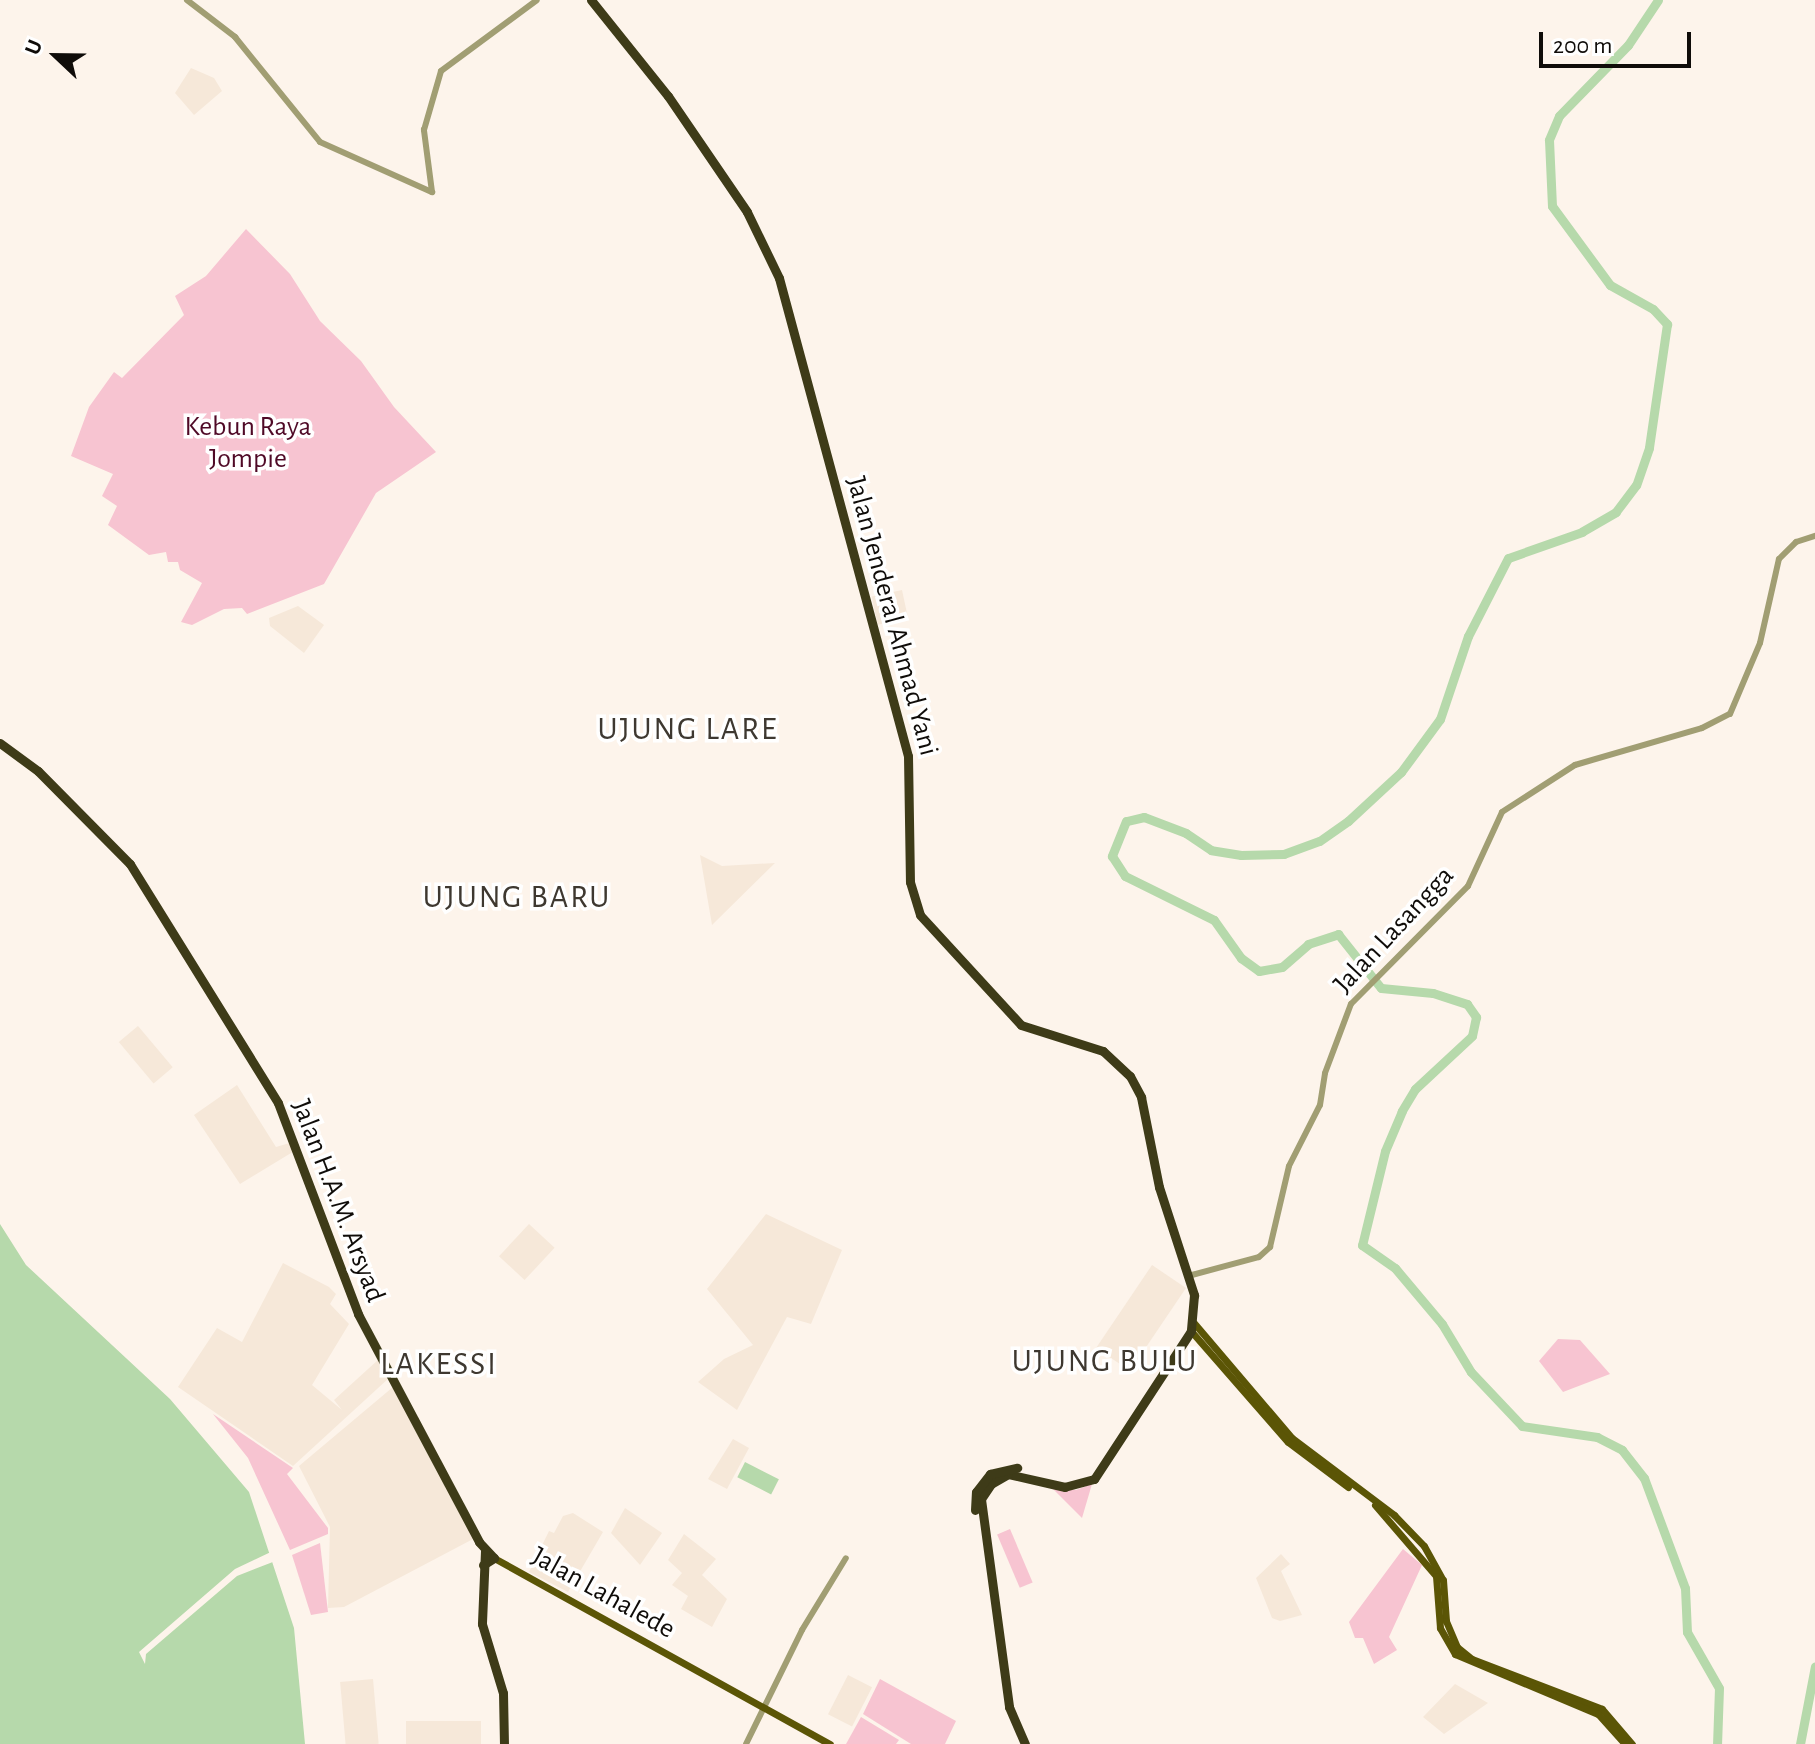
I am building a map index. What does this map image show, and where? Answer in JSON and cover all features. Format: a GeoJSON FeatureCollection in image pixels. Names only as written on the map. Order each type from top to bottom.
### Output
{"type":"FeatureCollection","features":[{"type":"Feature","properties":{"kind":"highway","name":"Jalan Jenderal Ahmad Yani"},"geometry":{"type":"LineString","coordinates":[[591,0],[668,96],[747,212],[779,278],[908,756],[910,882],[920,915],[1021,1025],[1095,1048],[1125,1070],[1141,1097],[1159,1187],[1188,1276],[1193,1327]]}},
{"type":"Feature","properties":{"kind":"highway","name":"Jalan H.A.M. Arsyad"},"geometry":{"type":"LineString","coordinates":[[0,743],[38,771],[130,864],[278,1103],[358,1314],[485,1551]]}},
{"type":"Feature","properties":{"kind":"highway"},"geometry":{"type":"LineString","coordinates":[[1025,1744],[1009,1707],[980,1509],[986,1490],[1008,1474],[1065,1487],[1094,1479],[1193,1327]]}},
{"type":"Feature","properties":{"kind":"highway"},"geometry":{"type":"LineString","coordinates":[[483,1565],[494,1558],[485,1551],[483,1565],[482,1624],[503,1693],[504,1744]]}},
{"type":"Feature","properties":{"kind":"main road"},"geometry":{"type":"LineString","coordinates":[[1193,1327],[1288,1438],[1373,1504],[1422,1554],[1438,1583],[1440,1628],[1459,1658],[1598,1714],[1625,1744]]}},
{"type":"Feature","properties":{"kind":"main road"},"geometry":{"type":"LineString","coordinates":[[1288,1438],[1394,1515],[1424,1546],[1443,1580],[1449,1633],[1464,1654],[1602,1709],[1632,1744]]}},
{"type":"Feature","properties":{"kind":"main road","name":"Jalan Lahalede"},"geometry":{"type":"LineString","coordinates":[[494,1558],[830,1744]]}},
{"type":"Feature","properties":{"kind":"street"},"geometry":{"type":"LineString","coordinates":[[187,0],[235,37],[320,142],[432,192],[424,130],[441,71],[537,0]]}},
{"type":"Feature","properties":{"kind":"street","name":"Jalan Lasangga"},"geometry":{"type":"LineString","coordinates":[[1188,1276],[1259,1257],[1270,1247],[1289,1166],[1320,1105],[1348,1010],[1468,886],[1502,812],[1575,765],[1692,732],[1730,714],[1760,643],[1779,559],[1796,542],[1815,536]]}},
{"type":"Feature","properties":{"kind":"street"},"geometry":{"type":"LineString","coordinates":[[746,1744],[822,1594],[846,1558],[764,1709]]}},
{"type":"Feature","properties":{"kind":"shaded area"},"geometry":{"type":"Polygon","coordinates":[[[191,68],[214,78],[222,91],[194,115],[175,93],[191,68]]]}},
{"type":"Feature","properties":{"kind":"shaded area"},"geometry":{"type":"Polygon","coordinates":[[[902,590],[908,618],[878,625],[872,596],[902,590]]]}},
{"type":"Feature","properties":{"kind":"shaded area"},"geometry":{"type":"Polygon","coordinates":[[[298,606],[324,625],[304,653],[270,626],[269,618],[298,606]]]}},
{"type":"Feature","properties":{"kind":"shaded area"},"geometry":{"type":"Polygon","coordinates":[[[700,855],[722,866],[775,863],[712,925],[700,855]]]}},
{"type":"Feature","properties":{"kind":"shaded area"},"geometry":{"type":"Polygon","coordinates":[[[138,1026],[173,1067],[154,1083],[119,1042],[138,1026]]]}},
{"type":"Feature","properties":{"kind":"shaded area"},"geometry":{"type":"Polygon","coordinates":[[[237,1085],[276,1147],[293,1142],[296,1150],[240,1184],[194,1115],[237,1085]]]}},
{"type":"Feature","properties":{"kind":"shaded area"},"geometry":{"type":"Polygon","coordinates":[[[766,1214],[842,1250],[811,1324],[787,1317],[737,1410],[698,1382],[724,1359],[753,1345],[707,1289],[766,1214]]]}},
{"type":"Feature","properties":{"kind":"shaded area"},"geometry":{"type":"Polygon","coordinates":[[[0,1224],[26,1265],[170,1399],[249,1492],[294,1628],[305,1744],[0,1744],[0,1224]]]}},
{"type":"Feature","properties":{"kind":"shaded area"},"geometry":{"type":"Polygon","coordinates":[[[529,1224],[555,1248],[525,1280],[499,1256],[529,1224]]]}},
{"type":"Feature","properties":{"kind":"shaded area"},"geometry":{"type":"Polygon","coordinates":[[[283,1263],[329,1287],[336,1294],[330,1304],[349,1324],[312,1385],[342,1410],[334,1400],[379,1359],[389,1378],[293,1466],[178,1387],[217,1328],[242,1342],[283,1263]]]}},
{"type":"Feature","properties":{"kind":"shaded area"},"geometry":{"type":"Polygon","coordinates":[[[1152,1265],[1186,1288],[1130,1371],[1096,1348],[1152,1265]]]}},
{"type":"Feature","properties":{"kind":"shaded area"},"geometry":{"type":"Polygon","coordinates":[[[393,1387],[475,1538],[344,1607],[328,1608],[330,1527],[299,1466],[393,1387]]]}},
{"type":"Feature","properties":{"kind":"shaded area"},"geometry":{"type":"Polygon","coordinates":[[[733,1439],[749,1448],[727,1489],[708,1479],[733,1439]]]}},
{"type":"Feature","properties":{"kind":"shaded area"},"geometry":{"type":"Polygon","coordinates":[[[745,1462],[779,1479],[771,1494],[737,1477],[745,1462]]]}},
{"type":"Feature","properties":{"kind":"shaded area"},"geometry":{"type":"Polygon","coordinates":[[[625,1508],[662,1533],[640,1565],[611,1533],[625,1508]]]}},
{"type":"Feature","properties":{"kind":"shaded area"},"geometry":{"type":"Polygon","coordinates":[[[573,1513],[603,1532],[568,1592],[529,1572],[549,1531],[554,1533],[563,1516],[573,1513]]]}},
{"type":"Feature","properties":{"kind":"shaded area"},"geometry":{"type":"Polygon","coordinates":[[[684,1534],[716,1559],[702,1575],[727,1599],[712,1627],[681,1609],[688,1596],[672,1585],[682,1573],[668,1560],[684,1534]]]}},
{"type":"Feature","properties":{"kind":"shaded area"},"geometry":{"type":"Polygon","coordinates":[[[1281,1554],[1290,1564],[1281,1571],[1302,1615],[1280,1621],[1272,1618],[1256,1578],[1281,1554]]]}},
{"type":"Feature","properties":{"kind":"shaded area"},"geometry":{"type":"Polygon","coordinates":[[[848,1675],[872,1687],[852,1726],[828,1714],[848,1675]]]}},
{"type":"Feature","properties":{"kind":"shaded area"},"geometry":{"type":"Polygon","coordinates":[[[373,1679],[379,1744],[346,1744],[340,1682],[373,1679]]]}},
{"type":"Feature","properties":{"kind":"shaded area"},"geometry":{"type":"Polygon","coordinates":[[[1455,1684],[1488,1703],[1444,1734],[1423,1717],[1455,1684]]]}},
{"type":"Feature","properties":{"kind":"shaded area"},"geometry":{"type":"Polygon","coordinates":[[[406,1721],[481,1721],[481,1744],[406,1744],[406,1721]]]}},
{"type":"Feature","properties":{"kind":"green space","name":"Kebun Raya Jompie"},"geometry":{"type":"Polygon","coordinates":[[[246,229],[290,274],[320,321],[361,361],[394,407],[436,452],[376,493],[324,584],[247,614],[242,608],[224,609],[192,625],[181,622],[202,583],[180,570],[178,562],[168,562],[166,552],[149,555],[108,525],[117,506],[102,496],[113,474],[71,456],[89,407],[114,372],[122,378],[184,315],[175,296],[206,276],[246,229]]]}},
{"type":"Feature","properties":{"kind":"green space"},"geometry":{"type":"Polygon","coordinates":[[[1558,1339],[1580,1340],[1610,1374],[1563,1392],[1539,1361],[1558,1339]]]}},
{"type":"Feature","properties":{"kind":"green space"},"geometry":{"type":"Polygon","coordinates":[[[213,1414],[293,1468],[287,1474],[328,1528],[328,1534],[290,1550],[248,1458],[213,1414]]]}},
{"type":"Feature","properties":{"kind":"green space"},"geometry":{"type":"Polygon","coordinates":[[[1092,1484],[1082,1518],[1051,1487],[1076,1490],[1092,1484]]]}},
{"type":"Feature","properties":{"kind":"green space"},"geometry":{"type":"Polygon","coordinates":[[[1010,1529],[1033,1582],[1020,1588],[997,1534],[1010,1529]]]}},
{"type":"Feature","properties":{"kind":"green space"},"geometry":{"type":"Polygon","coordinates":[[[320,1543],[328,1612],[311,1615],[292,1555],[320,1543]]]}},
{"type":"Feature","properties":{"kind":"green space"},"geometry":{"type":"Polygon","coordinates":[[[1403,1549],[1422,1565],[1389,1637],[1397,1650],[1374,1664],[1363,1638],[1355,1638],[1349,1622],[1403,1549]]]}},
{"type":"Feature","properties":{"kind":"green space"},"geometry":{"type":"Polygon","coordinates":[[[880,1679],[956,1721],[945,1744],[911,1744],[863,1714],[880,1679]]]}},
{"type":"Feature","properties":{"kind":"green space"},"geometry":{"type":"Polygon","coordinates":[[[861,1717],[899,1740],[896,1744],[846,1744],[861,1717]]]}},
{"type":"Feature","properties":{"kind":"pier"},"geometry":{"type":"Polygon","coordinates":[[[275,1550],[278,1560],[237,1576],[146,1654],[145,1664],[139,1652],[235,1569],[275,1550]]]}},
{"type":"Feature","properties":{"kind":"waterway"},"geometry":{"type":"LineString","coordinates":[[1658,0],[1628,45],[1559,116],[1549,140],[1552,206],[1610,285],[1653,309],[1667,324],[1649,448],[1636,485],[1616,512],[1582,532],[1508,558],[1468,636],[1440,719],[1401,772],[1348,821],[1319,841],[1284,854],[1241,855],[1211,850],[1186,833],[1144,817],[1126,821],[1112,856],[1125,876],[1214,920],[1241,958],[1259,971],[1282,967],[1308,944],[1338,934],[1381,988],[1433,993],[1467,1004],[1476,1017],[1472,1036],[1415,1089],[1402,1111],[1385,1151],[1362,1245],[1395,1268],[1442,1324],[1471,1372],[1522,1426],[1597,1437],[1622,1450],[1644,1478],[1685,1588],[1687,1632],[1719,1688],[1717,1744]]}},
{"type":"Feature","properties":{"kind":"waterway"},"geometry":{"type":"LineString","coordinates":[[1800,1744],[1815,1666]]}},
{"type":"Feature","properties":{"kind":"district","name":"UJUNG LARE"},"geometry":{"type":"Point","coordinates":[688,729]}},
{"type":"Feature","properties":{"kind":"district","name":"UJUNG BARU"},"geometry":{"type":"Point","coordinates":[517,897]}},
{"type":"Feature","properties":{"kind":"district","name":"UJUNG BULU"},"geometry":{"type":"Point","coordinates":[1105,1361]}},
{"type":"Feature","properties":{"kind":"district","name":"LAKESSI"},"geometry":{"type":"Point","coordinates":[439,1364]}}]}
